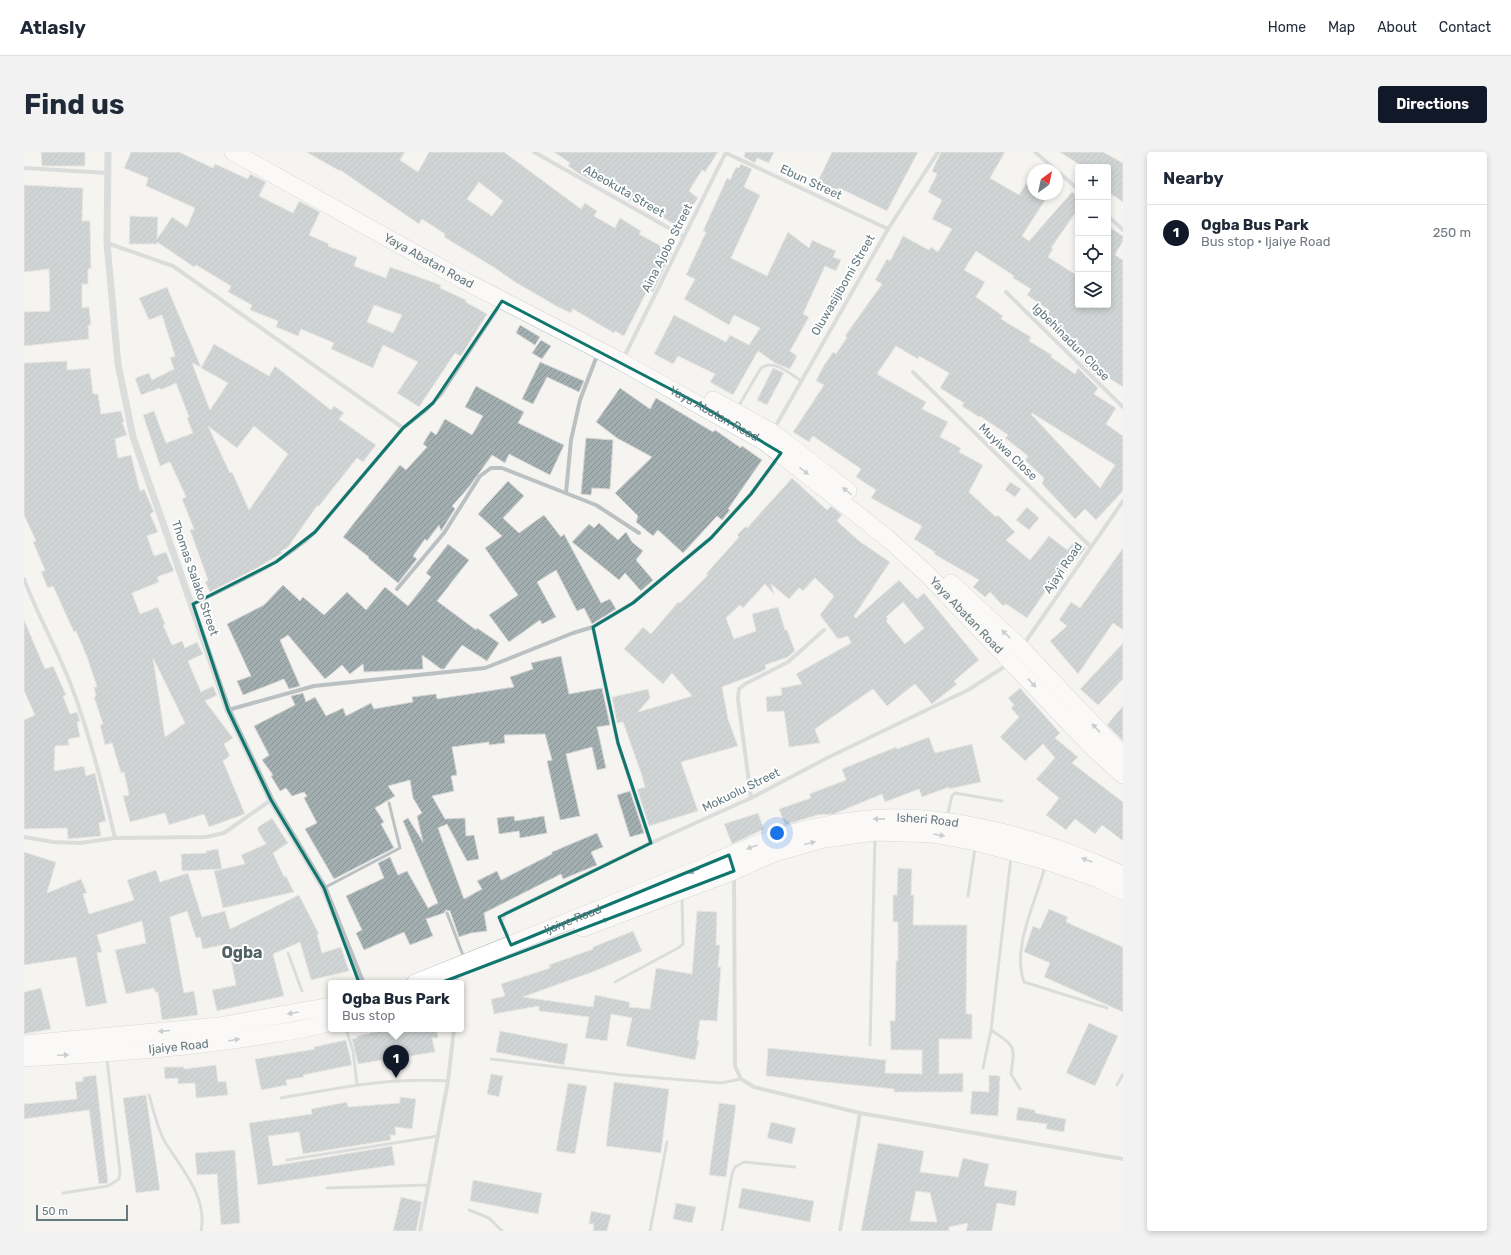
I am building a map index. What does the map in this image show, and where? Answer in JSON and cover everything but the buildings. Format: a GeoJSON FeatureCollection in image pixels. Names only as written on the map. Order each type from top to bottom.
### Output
{"type":"FeatureCollection","features":[{"type":"Feature","properties":{"kind":"main road","name":"Yaya Abatan Road"},"geometry":{"type":"LineString","coordinates":[[232,152],[502,301],[598,351],[624,357],[736,411],[785,449],[886,537],[1016,654],[1123,756]]}},
{"type":"Feature","properties":{"kind":"main road","name":"Yaya Abatan Road"},"geometry":{"type":"LineString","coordinates":[[253,152],[768,437]]}},
{"type":"Feature","properties":{"kind":"main road","name":"Yaya Abatan Road"},"geometry":{"type":"LineString","coordinates":[[1016,654],[1093,748],[1123,775]]}},
{"type":"Feature","properties":{"kind":"main road","name":"Isheri Road"},"geometry":{"type":"LineString","coordinates":[[731,863],[771,840],[821,826],[860,819],[899,818],[946,821],[1017,837],[1051,847],[1123,875]]}},
{"type":"Feature","properties":{"kind":"main road","name":"Isheri Road"},"geometry":{"type":"LineString","coordinates":[[731,863],[824,839],[875,832],[932,834],[976,842],[1046,861],[1098,879],[1123,891]]}},
{"type":"Feature","properties":{"kind":"main road","name":"Ijaiye Road"},"geometry":{"type":"LineString","coordinates":[[430,980],[455,975],[681,891],[731,863]]}},
{"type":"Feature","properties":{"kind":"main road","name":"Ijaiye Road"},"geometry":{"type":"LineString","coordinates":[[455,975],[512,945],[706,866],[731,863]]}},
{"type":"Feature","properties":{"kind":"main road","name":"Ijaiye Road"},"geometry":{"type":"LineString","coordinates":[[24,1044],[219,1026],[328,1007]]}},
{"type":"Feature","properties":{"kind":"main road","name":"Ijaiye Road"},"geometry":{"type":"LineString","coordinates":[[24,1058],[106,1053],[222,1042],[328,1023]]}},
{"type":"Feature","properties":{"kind":"street","name":"Thomas Salako Street"},"geometry":{"type":"LineString","coordinates":[[108,152],[107,243],[118,364],[133,437],[193,604],[228,710],[271,800],[324,888],[361,980]]}},
{"type":"Feature","properties":{"kind":"street","name":"Abeokuta Street"},"geometry":{"type":"LineString","coordinates":[[534,152],[683,236]]}},
{"type":"Feature","properties":{"kind":"street","name":"Oluwasijibomi Street"},"geometry":{"type":"LineString","coordinates":[[768,437],[888,229],[938,152]]}},
{"type":"Feature","properties":{"kind":"street"},"geometry":{"type":"LineString","coordinates":[[1035,152],[1075,186]]}},
{"type":"Feature","properties":{"kind":"street","name":"Aina Ajobo Street"},"geometry":{"type":"LineString","coordinates":[[624,357],[683,236],[726,153]]}},
{"type":"Feature","properties":{"kind":"street","name":"Ebun Street"},"geometry":{"type":"LineString","coordinates":[[726,153],[888,229]]}},
{"type":"Feature","properties":{"kind":"street"},"geometry":{"type":"LineString","coordinates":[[24,168],[107,173]]}},
{"type":"Feature","properties":{"kind":"street"},"geometry":{"type":"LineString","coordinates":[[1111,219],[1123,230]]}},
{"type":"Feature","properties":{"kind":"street"},"geometry":{"type":"LineString","coordinates":[[107,243],[173,266],[403,428]]}},
{"type":"Feature","properties":{"kind":"street","name":"Igbehinadun Close"},"geometry":{"type":"LineString","coordinates":[[1006,292],[1123,407]]}},
{"type":"Feature","properties":{"kind":"street"},"geometry":{"type":"LineString","coordinates":[[193,604],[276,562],[300,547],[315,532],[403,428],[426,410],[441,394],[502,301]]}},
{"type":"Feature","properties":{"kind":"street"},"geometry":{"type":"LineString","coordinates":[[566,493],[571,440],[577,414],[598,351]]}},
{"type":"Feature","properties":{"kind":"street","name":"Muyiwa Close"},"geometry":{"type":"LineString","coordinates":[[913,372],[1090,546]]}},
{"type":"Feature","properties":{"kind":"street"},"geometry":{"type":"LineString","coordinates":[[228,710],[314,686],[486,668],[573,633],[593,627],[633,603],[711,538],[751,494],[785,449]]}},
{"type":"Feature","properties":{"kind":"street"},"geometry":{"type":"LineString","coordinates":[[397,589],[444,533],[480,476],[491,468],[502,468],[596,505],[639,533]]}},
{"type":"Feature","properties":{"kind":"street","name":"Ajayi Road"},"geometry":{"type":"LineString","coordinates":[[1016,654],[1090,546],[1123,502]]}},
{"type":"Feature","properties":{"kind":"street"},"geometry":{"type":"LineString","coordinates":[[24,579],[35,608],[70,684],[85,725],[101,776],[115,838]]}},
{"type":"Feature","properties":{"kind":"street"},"geometry":{"type":"LineString","coordinates":[[593,627],[618,743],[652,843]]}},
{"type":"Feature","properties":{"kind":"street"},"geometry":{"type":"LineString","coordinates":[[751,798],[738,699],[739,689],[745,684],[788,662],[824,630]]}},
{"type":"Feature","properties":{"kind":"street","name":"Mokuolu Street"},"geometry":{"type":"LineString","coordinates":[[512,945],[501,921],[504,914],[652,843],[751,798],[829,756],[968,690],[1016,654]]}},
{"type":"Feature","properties":{"kind":"street"},"geometry":{"type":"LineString","coordinates":[[24,837],[54,842],[80,844],[115,838],[206,837],[224,833],[271,800]]}},
{"type":"Feature","properties":{"kind":"street"},"geometry":{"type":"LineString","coordinates":[[731,863],[735,1066],[741,1079],[754,1088],[860,1113],[1123,1159]]}},
{"type":"Feature","properties":{"kind":"street"},"geometry":{"type":"LineString","coordinates":[[420,1231],[448,1081],[454,1032]]}},
{"type":"Feature","properties":{"kind":"street"},"geometry":{"type":"LineString","coordinates":[[840,1231],[860,1113]]}},
{"type":"Feature","properties":{"kind":"lane"},"geometry":{"type":"LineString","coordinates":[[736,411],[761,368],[766,365],[773,364],[800,380]]}},
{"type":"Feature","properties":{"kind":"lane"},"geometry":{"type":"LineString","coordinates":[[946,821],[952,796],[955,793],[1002,801]]}},
{"type":"Feature","properties":{"kind":"lane"},"geometry":{"type":"LineString","coordinates":[[324,888],[400,848],[389,803]]}},
{"type":"Feature","properties":{"kind":"lane"},"geometry":{"type":"LineString","coordinates":[[870,1045],[875,832]]}},
{"type":"Feature","properties":{"kind":"lane"},"geometry":{"type":"LineString","coordinates":[[968,896],[976,842]]}},
{"type":"Feature","properties":{"kind":"lane"},"geometry":{"type":"LineString","coordinates":[[983,1068],[991,1030],[1011,851]]}},
{"type":"Feature","properties":{"kind":"lane"},"geometry":{"type":"LineString","coordinates":[[1046,861],[1021,947],[1021,974],[1024,982],[1107,1008]]}},
{"type":"Feature","properties":{"kind":"lane"},"geometry":{"type":"LineString","coordinates":[[615,982],[678,948],[682,944],[681,891]]}},
{"type":"Feature","properties":{"kind":"lane"},"geometry":{"type":"LineString","coordinates":[[447,913],[455,975]]}},
{"type":"Feature","properties":{"kind":"lane"},"geometry":{"type":"LineString","coordinates":[[288,953],[302,991]]}},
{"type":"Feature","properties":{"kind":"lane"},"geometry":{"type":"LineString","coordinates":[[991,1030],[1011,1044],[1014,1052],[1011,1074],[1020,1090]]}},
{"type":"Feature","properties":{"kind":"lane"},"geometry":{"type":"LineString","coordinates":[[347,1032],[352,1051],[357,1084]]}},
{"type":"Feature","properties":{"kind":"lane"},"geometry":{"type":"LineString","coordinates":[[63,1193],[108,1186],[119,1179],[120,1172],[106,1053]]}},
{"type":"Feature","properties":{"kind":"lane"},"geometry":{"type":"LineString","coordinates":[[491,1059],[622,1075],[721,1083],[741,1079]]}},
{"type":"Feature","properties":{"kind":"lane"},"geometry":{"type":"LineString","coordinates":[[1117,1085],[1123,1074]]}},
{"type":"Feature","properties":{"kind":"lane"},"geometry":{"type":"LineString","coordinates":[[281,1098],[357,1084],[420,1079],[448,1081]]}},
{"type":"Feature","properties":{"kind":"lane"},"geometry":{"type":"LineString","coordinates":[[149,1095],[156,1121],[165,1141],[186,1173],[198,1198],[202,1225],[200,1231]]}},
{"type":"Feature","properties":{"kind":"lane"},"geometry":{"type":"LineString","coordinates":[[287,1160],[438,1136]]}},
{"type":"Feature","properties":{"kind":"lane"},"geometry":{"type":"LineString","coordinates":[[650,1231],[667,1142]]}},
{"type":"Feature","properties":{"kind":"lane"},"geometry":{"type":"LineString","coordinates":[[722,1231],[732,1174],[735,1167],[744,1162],[795,1167]]}},
{"type":"Feature","properties":{"kind":"lane"},"geometry":{"type":"LineString","coordinates":[[327,1188],[429,1185]]}},
{"type":"Feature","properties":{"kind":"lane"},"geometry":{"type":"LineString","coordinates":[[470,1210],[489,1218],[502,1231]]}},
{"type":"Feature","properties":{"kind":"highlighted area"},"geometry":{"type":"Polygon","coordinates":[[[502,301],[699,404],[781,453],[751,494],[711,538],[633,603],[593,627],[618,743],[651,843],[499,917],[511,945],[729,855],[734,871],[369,1010],[324,888],[271,800],[228,710],[193,604],[276,562],[315,532],[403,428],[433,403],[502,301]]]}},
{"type":"Feature","properties":{"kind":"place","name":"Ogba Bus Park"},"geometry":{"type":"Point","coordinates":[396,1078]}},
{"type":"Feature","properties":{"kind":"district","name":"Ogba"},"geometry":{"type":"Point","coordinates":[242,952]}}]}
